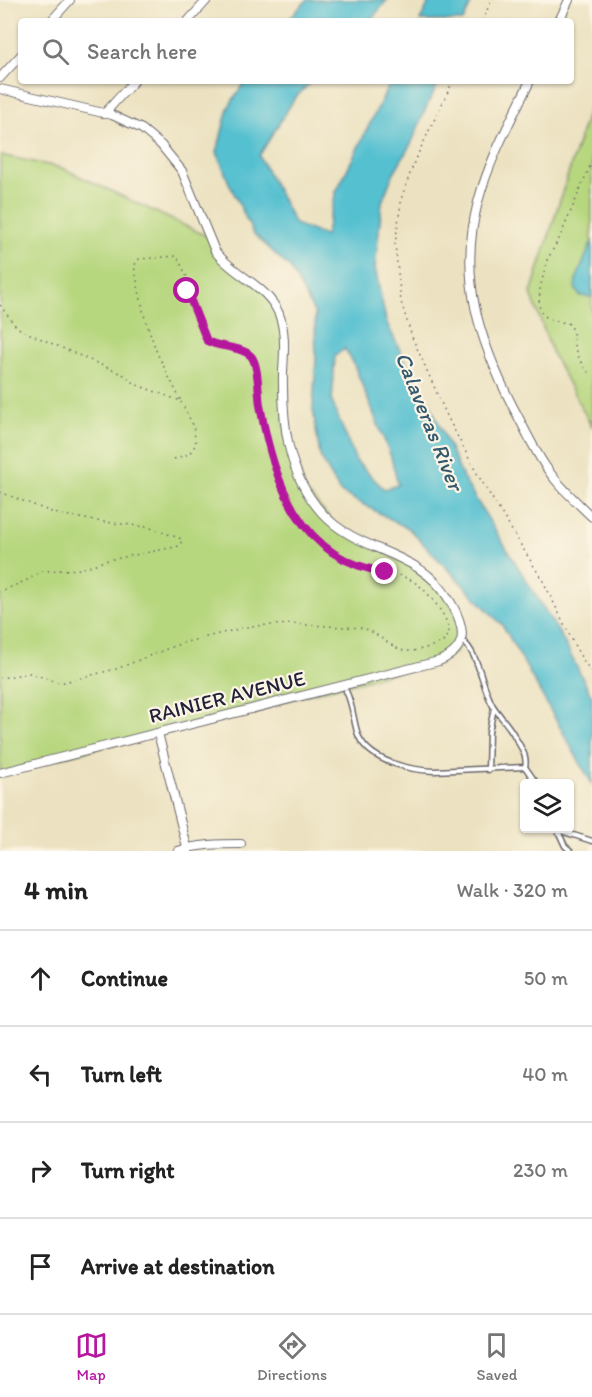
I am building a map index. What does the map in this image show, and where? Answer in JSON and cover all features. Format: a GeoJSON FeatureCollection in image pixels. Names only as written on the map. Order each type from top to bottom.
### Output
{"type":"FeatureCollection","features":[{"type":"Feature","properties":{"kind":"street"},"geometry":{"type":"LineString","coordinates":[[54,18],[70,0]]}},
{"type":"Feature","properties":{"kind":"street"},"geometry":{"type":"LineString","coordinates":[[191,18],[207,0]]}},
{"type":"Feature","properties":{"kind":"street"},"geometry":{"type":"LineString","coordinates":[[560,18],[568,0]]}},
{"type":"Feature","properties":{"kind":"street"},"geometry":{"type":"LineString","coordinates":[[0,78],[18,58]]}},
{"type":"Feature","properties":{"kind":"street"},"geometry":{"type":"LineString","coordinates":[[105,114],[131,84]]}},
{"type":"Feature","properties":{"kind":"street"},"geometry":{"type":"LineString","coordinates":[[529,84],[492,162],[478,204],[472,243],[473,298],[487,352],[537,452],[558,483],[592,517]]}},
{"type":"Feature","properties":{"kind":"street"},"geometry":{"type":"LineString","coordinates":[[0,89],[121,117],[142,129],[177,163],[186,178],[209,237],[221,259],[239,275],[263,291],[278,312],[284,342],[284,423],[291,455],[305,490],[324,516],[346,533],[368,545],[408,561],[431,576],[458,616],[462,634],[460,643]]}},
{"type":"Feature","properties":{"kind":"street","name":"RAINIER AVENUE"},"geometry":{"type":"LineString","coordinates":[[0,773],[439,661],[455,653],[460,643]]}},
{"type":"Feature","properties":{"kind":"street"},"geometry":{"type":"LineString","coordinates":[[158,733],[188,849]]}},
{"type":"Feature","properties":{"kind":"street"},"geometry":{"type":"LineString","coordinates":[[178,851],[241,844]]}},
{"type":"Feature","properties":{"kind":"lane"},"geometry":{"type":"LineString","coordinates":[[460,643],[470,650],[494,708],[507,722],[523,750],[526,759],[525,767],[534,779]]}},
{"type":"Feature","properties":{"kind":"lane"},"geometry":{"type":"LineString","coordinates":[[346,691],[352,704],[360,739],[374,754],[421,771],[525,767]]}},
{"type":"Feature","properties":{"kind":"lane"},"geometry":{"type":"LineString","coordinates":[[488,770],[489,732],[494,708]]}},
{"type":"Feature","properties":{"kind":"lane"},"geometry":{"type":"LineString","coordinates":[[559,833],[570,851]]}},
{"type":"Feature","properties":{"kind":"lane"},"geometry":{"type":"LineString","coordinates":[[569,833],[592,841]]}},
{"type":"Feature","properties":{"kind":"path"},"geometry":{"type":"LineString","coordinates":[[484,18],[491,0]]}},
{"type":"Feature","properties":{"kind":"path"},"geometry":{"type":"LineString","coordinates":[[452,84],[415,160],[402,196],[396,244],[401,302],[412,337],[448,418],[476,472],[543,581],[579,654],[592,673]]}},
{"type":"Feature","properties":{"kind":"path"},"geometry":{"type":"LineString","coordinates":[[592,161],[560,237],[547,260],[539,299],[540,310],[545,318],[570,324],[574,334],[575,349],[587,373],[592,375]]}},
{"type":"Feature","properties":{"kind":"path"},"geometry":{"type":"LineString","coordinates":[[0,678],[30,673],[60,683],[116,669],[182,643],[251,626],[292,624],[363,628],[374,632],[399,649],[408,651],[437,644],[447,637],[448,627],[444,615],[424,587],[415,581],[362,568],[345,561],[330,552],[308,532],[285,494],[273,462],[266,439],[252,357],[244,352],[206,340],[188,296],[187,277],[177,256],[139,259],[134,266],[144,315],[161,364],[193,425],[196,444],[189,454],[174,459]]}},
{"type":"Feature","properties":{"kind":"path"},"geometry":{"type":"LineString","coordinates":[[0,305],[21,330],[124,375],[137,385],[181,401]]}},
{"type":"Feature","properties":{"kind":"path"},"geometry":{"type":"LineString","coordinates":[[0,492],[54,513],[148,527],[182,539],[180,546],[104,561],[81,569],[42,571],[0,592]]}},
{"type":"Feature","properties":{"kind":"green space"},"geometry":{"type":"Polygon","coordinates":[[[592,98],[592,427],[552,353],[531,293],[592,98]]]}},
{"type":"Feature","properties":{"kind":"green space"},"geometry":{"type":"Polygon","coordinates":[[[0,155],[62,168],[209,237],[221,259],[263,291],[278,312],[284,342],[284,423],[305,490],[337,527],[431,576],[453,607],[462,634],[455,653],[439,661],[0,773],[0,155]]]}},
{"type":"Feature","properties":{"kind":"water"},"geometry":{"type":"Polygon","coordinates":[[[307,0],[387,0],[372,18],[290,18],[307,0]]]}},
{"type":"Feature","properties":{"kind":"water"},"geometry":{"type":"Polygon","coordinates":[[[430,0],[473,0],[464,18],[421,18],[430,0]]]}},
{"type":"Feature","properties":{"kind":"water","name":"Calaveras River"},"geometry":{"type":"Polygon","coordinates":[[[243,84],[309,84],[294,99],[259,156],[295,224],[325,236],[336,192],[390,84],[438,84],[412,142],[393,174],[382,202],[375,268],[386,321],[404,359],[432,408],[464,480],[561,636],[592,697],[592,784],[503,626],[409,529],[340,492],[320,456],[313,410],[316,358],[315,314],[290,268],[253,233],[217,152],[228,108],[243,84]],[[345,349],[335,355],[332,402],[356,461],[384,489],[398,485],[391,457],[353,362],[345,349]]]}},
{"type":"Feature","properties":{"kind":"water"},"geometry":{"type":"Polygon","coordinates":[[[592,241],[592,297],[580,296],[575,288],[576,280],[592,241]]]}},
{"type":"Feature","properties":{"kind":"route"},"geometry":{"type":"LineString","coordinates":[[187,291],[206,340],[244,352],[252,357],[266,439],[273,462],[285,494],[308,532],[330,552],[345,561],[362,568],[385,572]]}}]}
